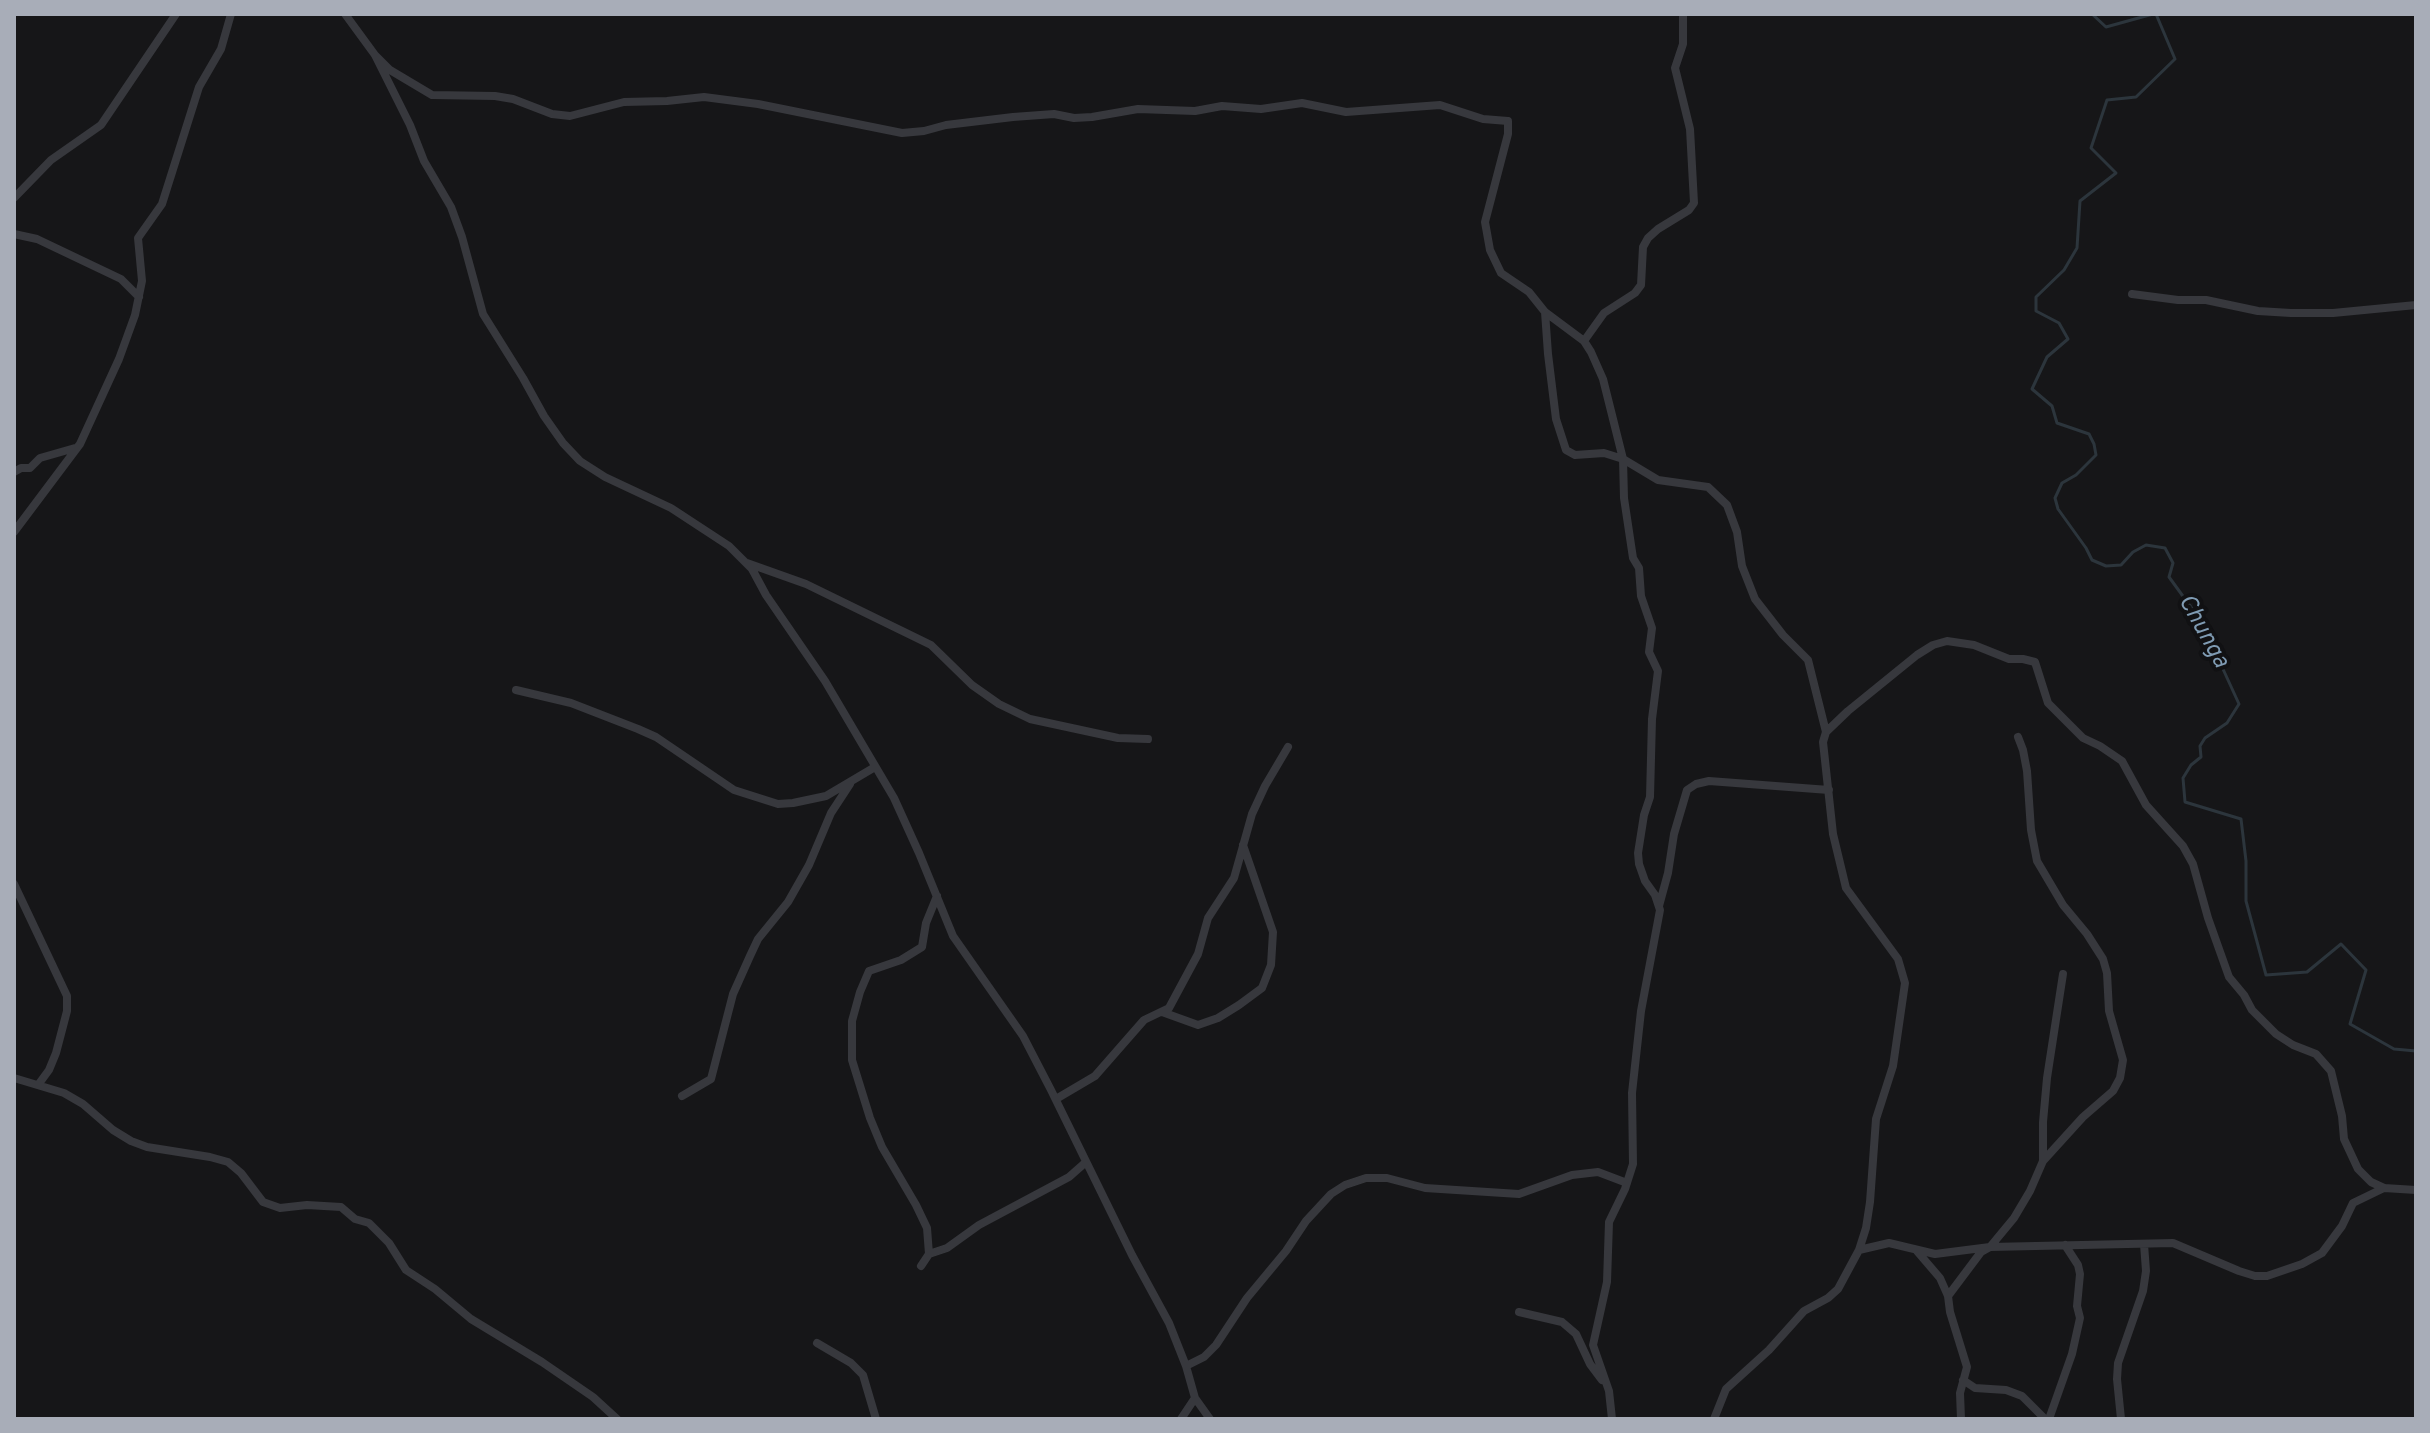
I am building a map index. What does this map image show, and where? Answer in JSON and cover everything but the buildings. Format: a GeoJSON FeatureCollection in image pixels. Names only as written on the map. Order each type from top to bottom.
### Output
{"type":"FeatureCollection","features":[{"type":"Feature","properties":{"kind":"street"},"geometry":{"type":"LineString","coordinates":[[14,198],[51,160],[101,125],[176,14]]}},
{"type":"Feature","properties":{"kind":"street"},"geometry":{"type":"LineString","coordinates":[[14,532],[79,445],[119,359],[135,315],[142,281],[138,238],[162,204],[199,87],[221,49],[231,14]]}},
{"type":"Feature","properties":{"kind":"street"},"geometry":{"type":"LineString","coordinates":[[345,14],[390,70],[432,95],[495,96],[513,99],[552,114],[570,116],[624,102],[704,97],[758,104],[902,133],[1013,117],[1054,114],[1074,118],[1138,109],[1195,111],[1222,106],[1261,109],[1302,103],[1346,112],[1440,105],[1483,119],[1508,121],[1508,134],[1485,222],[1496,265],[1501,273],[1529,292],[1545,312],[1584,341],[1603,379],[1623,459],[1624,498],[1633,558],[1639,568],[1641,596],[1652,628],[1649,652],[1658,671],[1652,719],[1650,797],[1638,853],[1645,881],[1659,907]]}},
{"type":"Feature","properties":{"kind":"street"},"geometry":{"type":"LineString","coordinates":[[1584,341],[1604,313],[1635,293],[1641,285],[1643,247],[1648,238],[1689,210],[1694,203],[1690,129],[1675,68],[1683,44],[1683,14]]}},
{"type":"Feature","properties":{"kind":"street"},"geometry":{"type":"LineString","coordinates":[[375,55],[424,161],[451,207],[483,314],[563,443],[592,469],[671,508],[719,538],[746,562],[818,670],[894,798],[953,936],[1023,1036],[1056,1099],[1169,1323],[1195,1398],[1210,1419]]}},
{"type":"Feature","properties":{"kind":"street"},"geometry":{"type":"LineString","coordinates":[[14,234],[37,239],[121,279],[139,297]]}},
{"type":"Feature","properties":{"kind":"street"},"geometry":{"type":"LineString","coordinates":[[2132,294],[2206,300],[2258,311],[2291,313],[2333,313],[2416,305]]}},
{"type":"Feature","properties":{"kind":"street"},"geometry":{"type":"LineString","coordinates":[[1545,312],[1556,419],[1566,450],[1575,455],[1604,453],[1623,459],[1658,480],[1708,487],[1727,505],[1737,532],[1740,558],[1751,592],[1759,607],[1808,660],[1826,732]]}},
{"type":"Feature","properties":{"kind":"street"},"geometry":{"type":"LineString","coordinates":[[14,472],[30,468],[40,458],[67,452],[79,445]]}},
{"type":"Feature","properties":{"kind":"street"},"geometry":{"type":"LineString","coordinates":[[746,562],[806,584],[931,645],[972,685],[999,704],[1030,719],[1118,738],[1148,739]]}},
{"type":"Feature","properties":{"kind":"street"},"geometry":{"type":"LineString","coordinates":[[1714,1419],[1726,1389],[1769,1350],[1804,1311],[1838,1289],[1859,1250],[1866,1228],[1876,1119],[1893,1066],[1905,983],[1898,959],[1846,888],[1833,834],[1823,742],[1826,732],[1848,711],[1933,645],[1962,641],[2009,659],[2035,662],[2048,703],[2083,738],[2122,761],[2146,805],[2183,846],[2198,878],[2208,918],[2229,977],[2261,1020],[2293,1045],[2316,1054],[2331,1071],[2344,1139],[2358,1169],[2371,1182],[2384,1188],[2416,1190]]}},
{"type":"Feature","properties":{"kind":"street"},"geometry":{"type":"LineString","coordinates":[[516,690],[571,703],[638,729],[656,737],[734,790],[778,804],[826,796],[875,767]]}},
{"type":"Feature","properties":{"kind":"street"},"geometry":{"type":"LineString","coordinates":[[1948,1296],[1981,1252],[1990,1247],[2021,1208],[2043,1161],[2083,1117],[2113,1091],[2120,1078],[2123,1060],[2109,1011],[2103,959],[2063,905],[2037,861],[2031,830],[2027,771],[2018,737]]}},
{"type":"Feature","properties":{"kind":"street"},"geometry":{"type":"LineString","coordinates":[[1056,1099],[1095,1076],[1144,1020],[1169,1008],[1174,1001],[1198,954],[1208,918],[1234,878],[1252,814],[1288,747]]}},
{"type":"Feature","properties":{"kind":"street"},"geometry":{"type":"LineString","coordinates":[[682,1096],[711,1079],[733,994],[750,956],[758,939],[788,902],[809,865],[831,813],[851,781]]}},
{"type":"Feature","properties":{"kind":"street"},"geometry":{"type":"LineString","coordinates":[[1612,1419],[1609,1391],[1593,1345],[1607,1282],[1609,1222],[1633,1164],[1632,1093],[1637,1049],[1659,907],[1674,834],[1687,790],[1709,781],[1829,790]]}},
{"type":"Feature","properties":{"kind":"street"},"geometry":{"type":"LineString","coordinates":[[1162,1012],[1198,1025],[1218,1018],[1262,988],[1271,965],[1273,932],[1243,845]]}},
{"type":"Feature","properties":{"kind":"street"},"geometry":{"type":"LineString","coordinates":[[14,884],[67,996],[67,1011],[56,1053],[38,1085]]}},
{"type":"Feature","properties":{"kind":"street"},"geometry":{"type":"LineString","coordinates":[[929,1254],[927,1228],[882,1147],[870,1118],[852,1060],[852,1021],[869,971],[901,960],[922,947],[926,923],[937,896]]}},
{"type":"Feature","properties":{"kind":"street"},"geometry":{"type":"LineString","coordinates":[[2043,1161],[2046,1093],[2063,974]]}},
{"type":"Feature","properties":{"kind":"street"},"geometry":{"type":"LineString","coordinates":[[14,1078],[64,1093],[131,1141],[147,1147],[228,1162],[241,1173],[263,1202],[280,1208],[307,1205],[341,1207],[355,1219],[369,1223],[389,1243],[406,1270],[471,1319],[593,1397],[617,1419]]}},
{"type":"Feature","properties":{"kind":"street"},"geometry":{"type":"LineString","coordinates":[[921,1266],[929,1254],[947,1248],[992,1217],[1069,1177],[1086,1162]]}},
{"type":"Feature","properties":{"kind":"street"},"geometry":{"type":"LineString","coordinates":[[1186,1366],[1204,1357],[1216,1345],[1232,1318],[1306,1221],[1331,1194],[1345,1185],[1366,1178],[1387,1178],[1425,1188],[1519,1194],[1572,1175],[1598,1172],[1627,1183]]}},
{"type":"Feature","properties":{"kind":"street"},"geometry":{"type":"LineString","coordinates":[[1859,1250],[1889,1243],[1935,1254],[1990,1247],[2173,1243],[2239,1271],[2267,1276],[2302,1264],[2322,1253],[2342,1226],[2353,1203],[2384,1188]]}},
{"type":"Feature","properties":{"kind":"street"},"geometry":{"type":"LineString","coordinates":[[2121,1419],[2118,1363],[2143,1291],[2146,1271],[2144,1244]]}},
{"type":"Feature","properties":{"kind":"street"},"geometry":{"type":"LineString","coordinates":[[1963,1380],[1975,1388],[2006,1390],[2022,1396],[2047,1419],[2072,1354],[2080,1318],[2077,1306],[2080,1274],[2065,1245]]}},
{"type":"Feature","properties":{"kind":"street"},"geometry":{"type":"LineString","coordinates":[[1916,1250],[1940,1278],[1948,1296],[1967,1367],[1960,1393],[1961,1419]]}},
{"type":"Feature","properties":{"kind":"street"},"geometry":{"type":"LineString","coordinates":[[1519,1312],[1562,1322],[1576,1334],[1590,1364],[1609,1391]]}},
{"type":"Feature","properties":{"kind":"street"},"geometry":{"type":"LineString","coordinates":[[817,1343],[851,1363],[863,1375],[876,1419]]}},
{"type":"Feature","properties":{"kind":"street"},"geometry":{"type":"LineString","coordinates":[[1181,1419],[1195,1398]]}},
{"type":"Feature","properties":{"kind":"waterway","name":"Chunga"},"geometry":{"type":"LineString","coordinates":[[2092,14],[2106,27],[2153,14]]}},
{"type":"Feature","properties":{"kind":"waterway","name":"Chunga"},"geometry":{"type":"LineString","coordinates":[[2156,14],[2175,59],[2136,97],[2107,100],[2091,148],[2116,173],[2080,201],[2077,248],[2064,270],[2036,297],[2036,311],[2059,323],[2068,339],[2047,357],[2032,389],[2052,406],[2057,423],[2089,434],[2096,455],[2076,475],[2062,483],[2055,498],[2058,509],[2092,560],[2106,566],[2121,565],[2133,552],[2146,545],[2165,548],[2173,563],[2169,577],[2201,621],[2239,704],[2227,723],[2205,738],[2200,746],[2201,757],[2183,778],[2185,802],[2241,819],[2246,861],[2246,901],[2266,975],[2307,972],[2341,944],[2366,970],[2350,1024],[2394,1049],[2416,1051]]}}]}
